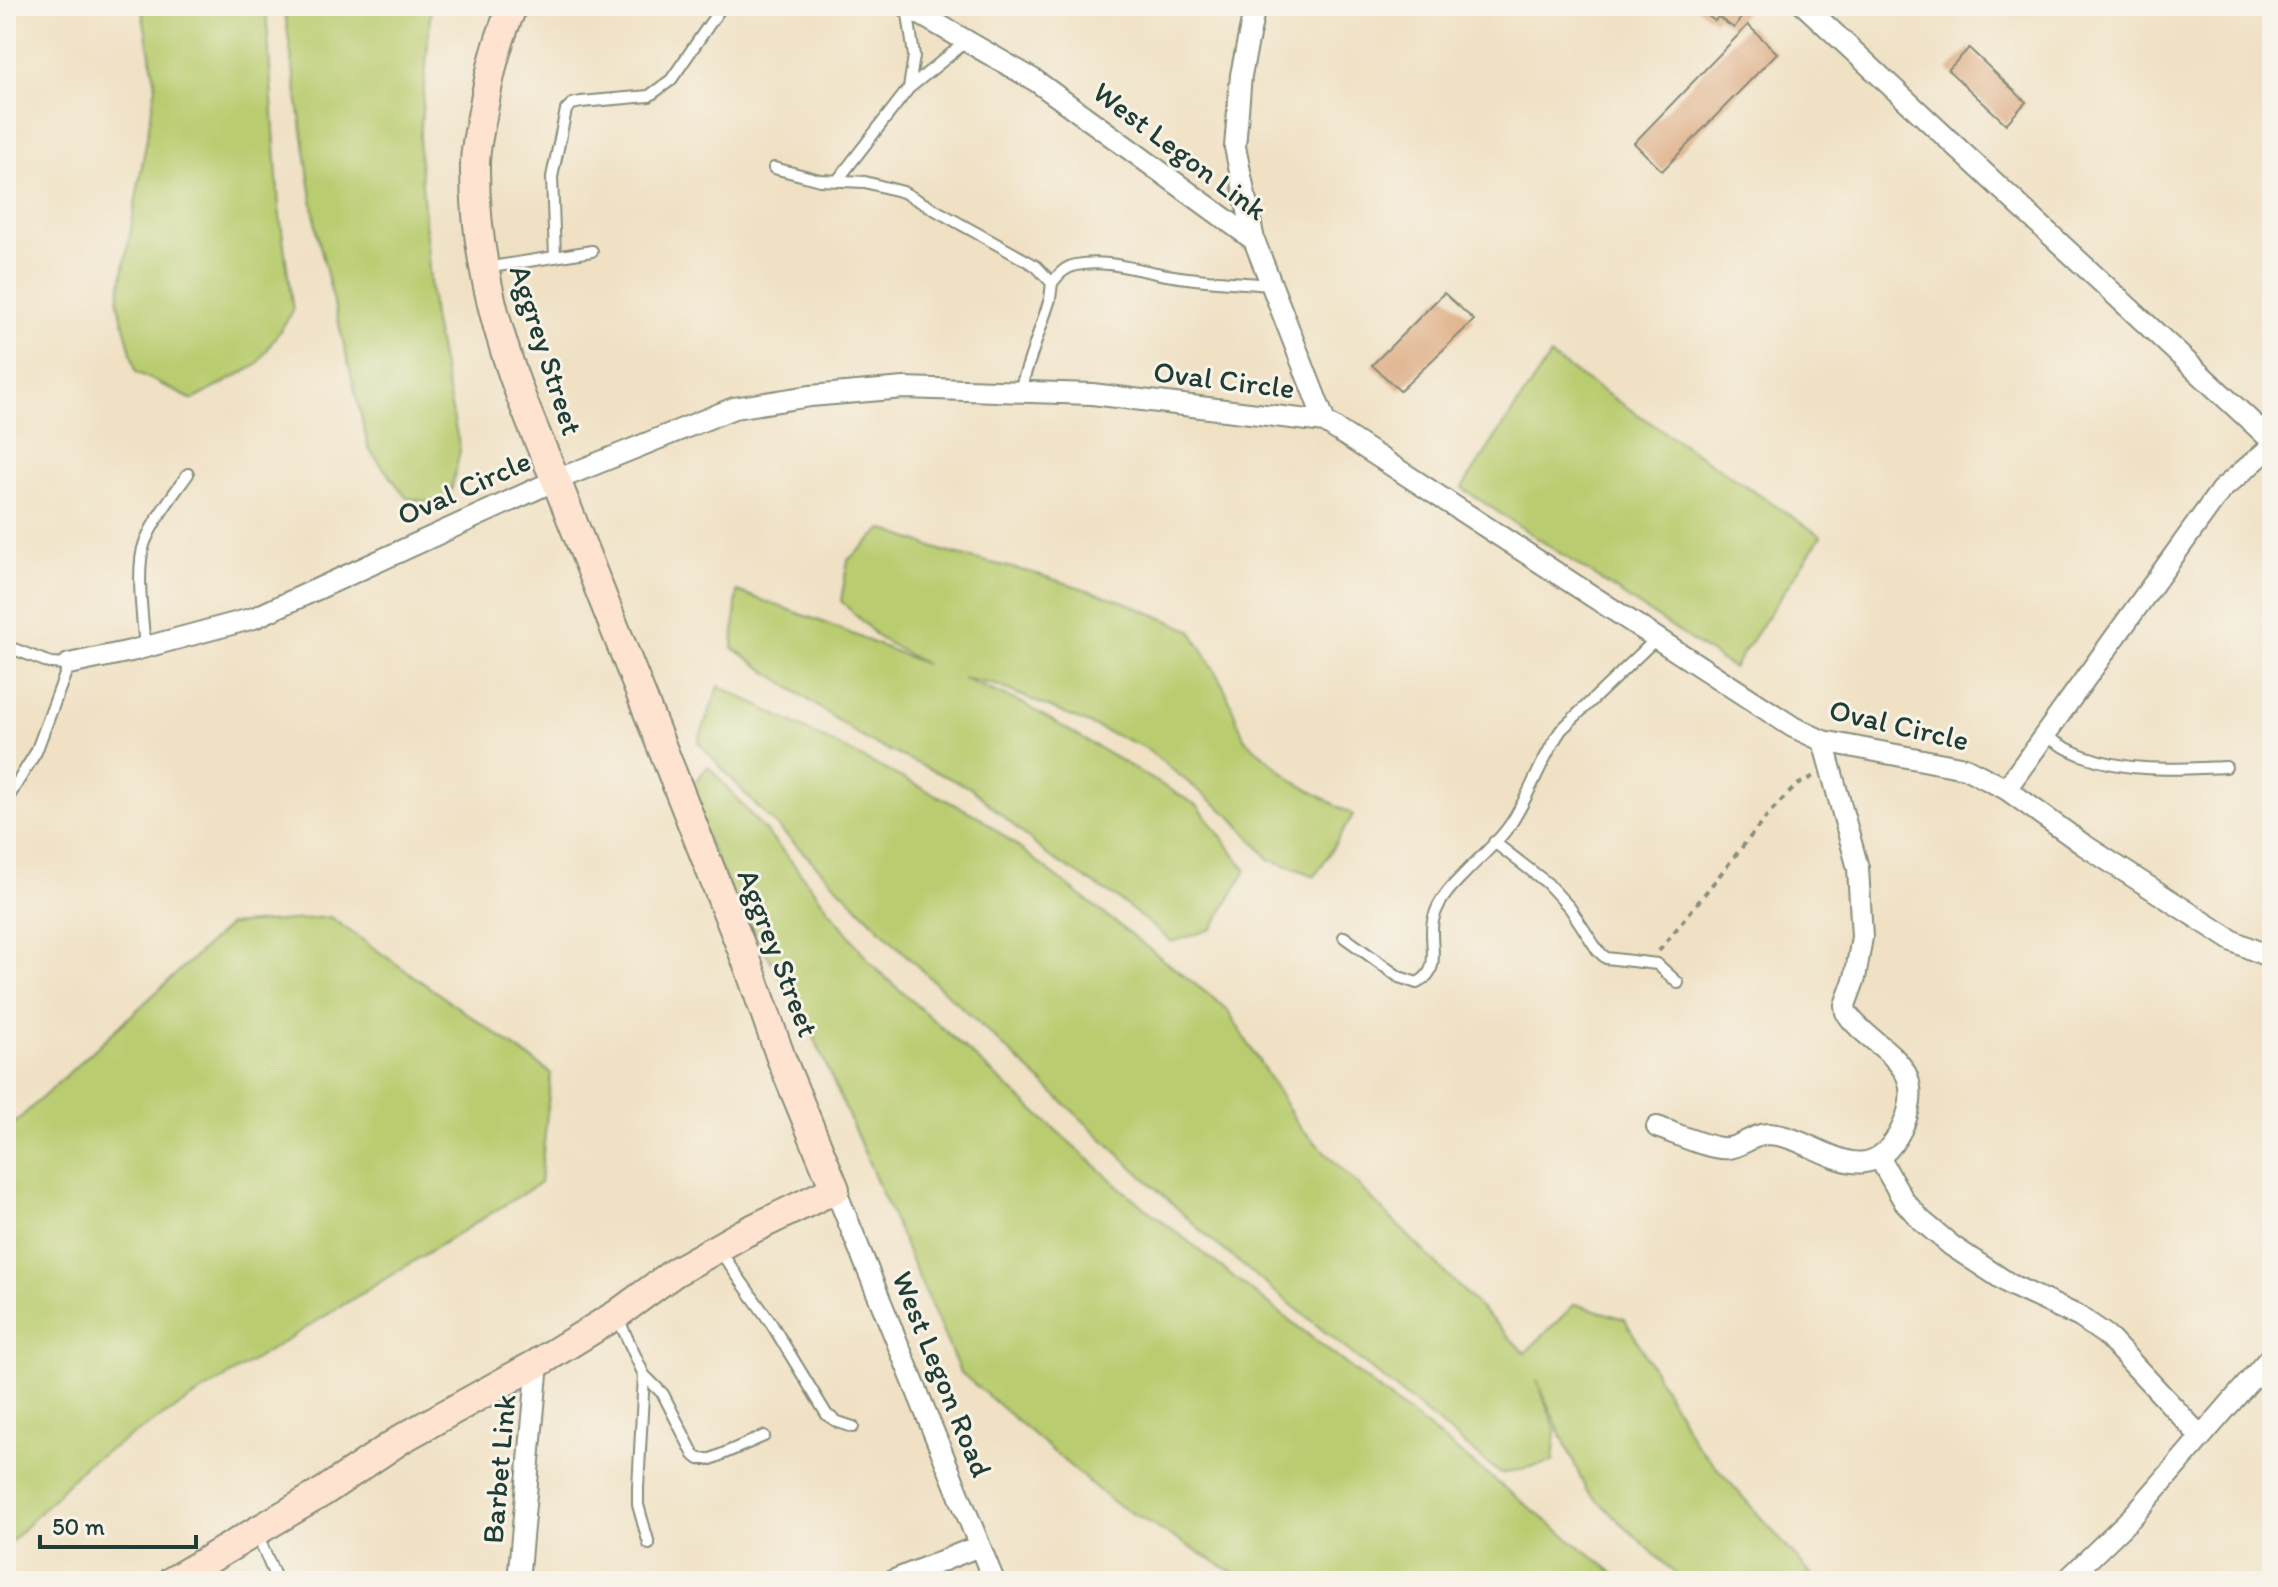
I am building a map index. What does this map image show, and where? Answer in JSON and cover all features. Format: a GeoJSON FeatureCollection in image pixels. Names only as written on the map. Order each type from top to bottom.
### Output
{"type":"FeatureCollection","features":[{"type":"Feature","properties":{"kind":"main road","name":"Aggrey Street"},"geometry":{"type":"LineString","coordinates":[[513,6],[489,75],[475,162],[483,269],[515,379],[535,433],[835,1189]]}},
{"type":"Feature","properties":{"kind":"main road"},"geometry":{"type":"LineString","coordinates":[[172,1581],[323,1492],[403,1438],[538,1363],[616,1315],[675,1272],[744,1233],[835,1189]]}},
{"type":"Feature","properties":{"kind":"street","name":"West Legon Link"},"geometry":{"type":"LineString","coordinates":[[906,6],[1036,81],[1254,240],[1325,422]]}},
{"type":"Feature","properties":{"kind":"street"},"geometry":{"type":"LineString","coordinates":[[1254,240],[1235,147],[1241,75],[1255,6]]}},
{"type":"Feature","properties":{"kind":"street"},"geometry":{"type":"LineString","coordinates":[[1805,6],[2272,444],[2221,490],[2006,789]]}},
{"type":"Feature","properties":{"kind":"street","name":"Oval Circle"},"geometry":{"type":"LineString","coordinates":[[69,664],[145,648],[254,618],[556,480],[734,408],[810,396],[904,388],[1092,394],[1325,422],[1793,727],[1823,741],[1965,768],[2006,789],[2084,845],[2233,941],[2272,958]]}},
{"type":"Feature","properties":{"kind":"street"},"geometry":{"type":"LineString","coordinates":[[1657,1127],[1718,1148],[1731,1148],[1766,1134],[1861,1163],[1879,1157],[1896,1139],[1905,1121],[1911,1090],[1906,1075],[1894,1056],[1846,1012],[1845,1005],[1855,978],[1862,937],[1858,868],[1823,741]]}},
{"type":"Feature","properties":{"kind":"street"},"geometry":{"type":"LineString","coordinates":[[1879,1157],[1904,1201],[1922,1221],[1952,1246],[2011,1285],[2080,1317],[2106,1335],[2201,1437]]}},
{"type":"Feature","properties":{"kind":"street","name":"West Legon Road"},"geometry":{"type":"LineString","coordinates":[[835,1189],[994,1581]]}},
{"type":"Feature","properties":{"kind":"street"},"geometry":{"type":"LineString","coordinates":[[2066,1581],[2132,1517],[2272,1355]]}},
{"type":"Feature","properties":{"kind":"street","name":"Barbet Link"},"geometry":{"type":"LineString","coordinates":[[518,1581],[538,1363]]}},
{"type":"Feature","properties":{"kind":"street"},"geometry":{"type":"LineString","coordinates":[[892,1581],[979,1546]]}},
{"type":"Feature","properties":{"kind":"lane"},"geometry":{"type":"LineString","coordinates":[[555,257],[552,177],[566,110],[572,104],[581,102],[649,96],[671,80],[722,6]]}},
{"type":"Feature","properties":{"kind":"lane"},"geometry":{"type":"LineString","coordinates":[[906,6],[914,56],[909,88]]}},
{"type":"Feature","properties":{"kind":"lane"},"geometry":{"type":"LineString","coordinates":[[837,181],[909,88],[967,41]]}},
{"type":"Feature","properties":{"kind":"lane"},"geometry":{"type":"LineString","coordinates":[[774,168],[820,180],[865,182],[903,192],[1036,266],[1052,283]]}},
{"type":"Feature","properties":{"kind":"lane"},"geometry":{"type":"LineString","coordinates":[[483,269],[592,251]]}},
{"type":"Feature","properties":{"kind":"lane"},"geometry":{"type":"LineString","coordinates":[[1019,392],[1050,299],[1052,283],[1072,265],[1120,265],[1163,275],[1274,286]]}},
{"type":"Feature","properties":{"kind":"lane"},"geometry":{"type":"LineString","coordinates":[[145,648],[141,589],[144,544],[188,474]]}},
{"type":"Feature","properties":{"kind":"lane"},"geometry":{"type":"LineString","coordinates":[[1344,937],[1399,977],[1417,983],[1423,980],[1433,963],[1433,918],[1447,892],[1514,819],[1561,730],[1659,637]]}},
{"type":"Feature","properties":{"kind":"lane"},"geometry":{"type":"LineString","coordinates":[[6,646],[50,663],[69,664],[36,752],[6,801]]}},
{"type":"Feature","properties":{"kind":"lane"},"geometry":{"type":"LineString","coordinates":[[2045,736],[2082,756],[2118,766],[2153,769],[2226,767]]}},
{"type":"Feature","properties":{"kind":"lane"},"geometry":{"type":"LineString","coordinates":[[1494,842],[1547,883],[1570,908],[1598,951],[1606,958],[1650,962],[1663,968],[1678,983]]}},
{"type":"Feature","properties":{"kind":"lane"},"geometry":{"type":"LineString","coordinates":[[718,1249],[771,1323],[827,1415],[853,1427]]}},
{"type":"Feature","properties":{"kind":"lane"},"geometry":{"type":"LineString","coordinates":[[616,1315],[644,1375],[663,1394],[694,1455],[699,1459],[711,1459],[764,1436]]}},
{"type":"Feature","properties":{"kind":"lane"},"geometry":{"type":"LineString","coordinates":[[644,1375],[638,1505],[649,1544]]}},
{"type":"Feature","properties":{"kind":"lane"},"geometry":{"type":"LineString","coordinates":[[256,1532],[277,1581]]}},
{"type":"Feature","properties":{"kind":"path"},"geometry":{"type":"LineString","coordinates":[[1650,962],[1771,811],[1797,785],[1831,768]]}},
{"type":"Feature","properties":{"kind":"green space"},"geometry":{"type":"Polygon","coordinates":[[[141,6],[266,6],[279,208],[293,311],[257,365],[193,400],[136,372],[118,302],[156,86],[141,6]]]}},
{"type":"Feature","properties":{"kind":"green space"},"geometry":{"type":"Polygon","coordinates":[[[284,6],[431,6],[419,148],[433,318],[460,450],[448,505],[407,498],[369,449],[317,233],[284,6]]]}},
{"type":"Feature","properties":{"kind":"green space"},"geometry":{"type":"Polygon","coordinates":[[[1550,356],[1821,536],[1733,668],[1462,488],[1550,356]]]}},
{"type":"Feature","properties":{"kind":"green space"},"geometry":{"type":"Polygon","coordinates":[[[883,529],[946,552],[1037,574],[1122,601],[1191,630],[1225,689],[1245,740],[1294,781],[1353,815],[1315,876],[1269,859],[1233,818],[1144,747],[996,685],[962,678],[1022,703],[1198,806],[1246,870],[1212,929],[1172,942],[1117,898],[1047,855],[971,788],[866,740],[733,648],[737,591],[925,664],[879,638],[841,601],[848,560],[883,529]]]}},
{"type":"Feature","properties":{"kind":"green space"},"geometry":{"type":"Polygon","coordinates":[[[719,686],[978,816],[1227,1009],[1299,1126],[1525,1353],[1575,1304],[1625,1319],[1695,1443],[1817,1581],[1683,1581],[1586,1490],[1537,1381],[1556,1431],[1553,1462],[1501,1474],[1210,1239],[912,961],[752,801],[698,742],[719,686]]]}},
{"type":"Feature","properties":{"kind":"green space"},"geometry":{"type":"Polygon","coordinates":[[[708,766],[787,856],[874,967],[1125,1192],[1624,1581],[1248,1581],[1111,1501],[960,1372],[807,1021],[738,906],[686,793],[708,766]]]}},
{"type":"Feature","properties":{"kind":"green space"},"geometry":{"type":"Polygon","coordinates":[[[330,917],[551,1073],[540,1183],[86,1464],[6,1547],[6,1131],[229,925],[330,917]]]}},
{"type":"Feature","properties":{"kind":"building"},"geometry":{"type":"Polygon","coordinates":[[[1694,6],[1749,6],[1734,28],[1718,17],[1715,21],[1694,6]]]}},
{"type":"Feature","properties":{"kind":"building"},"geometry":{"type":"Polygon","coordinates":[[[1748,25],[1777,53],[1662,171],[1634,143],[1748,25]]]}},
{"type":"Feature","properties":{"kind":"building"},"geometry":{"type":"Polygon","coordinates":[[[1969,48],[2026,102],[2006,124],[1948,70],[1969,48]]]}},
{"type":"Feature","properties":{"kind":"building"},"geometry":{"type":"Polygon","coordinates":[[[1444,293],[1474,320],[1400,391],[1372,365],[1444,293]]]}}]}
